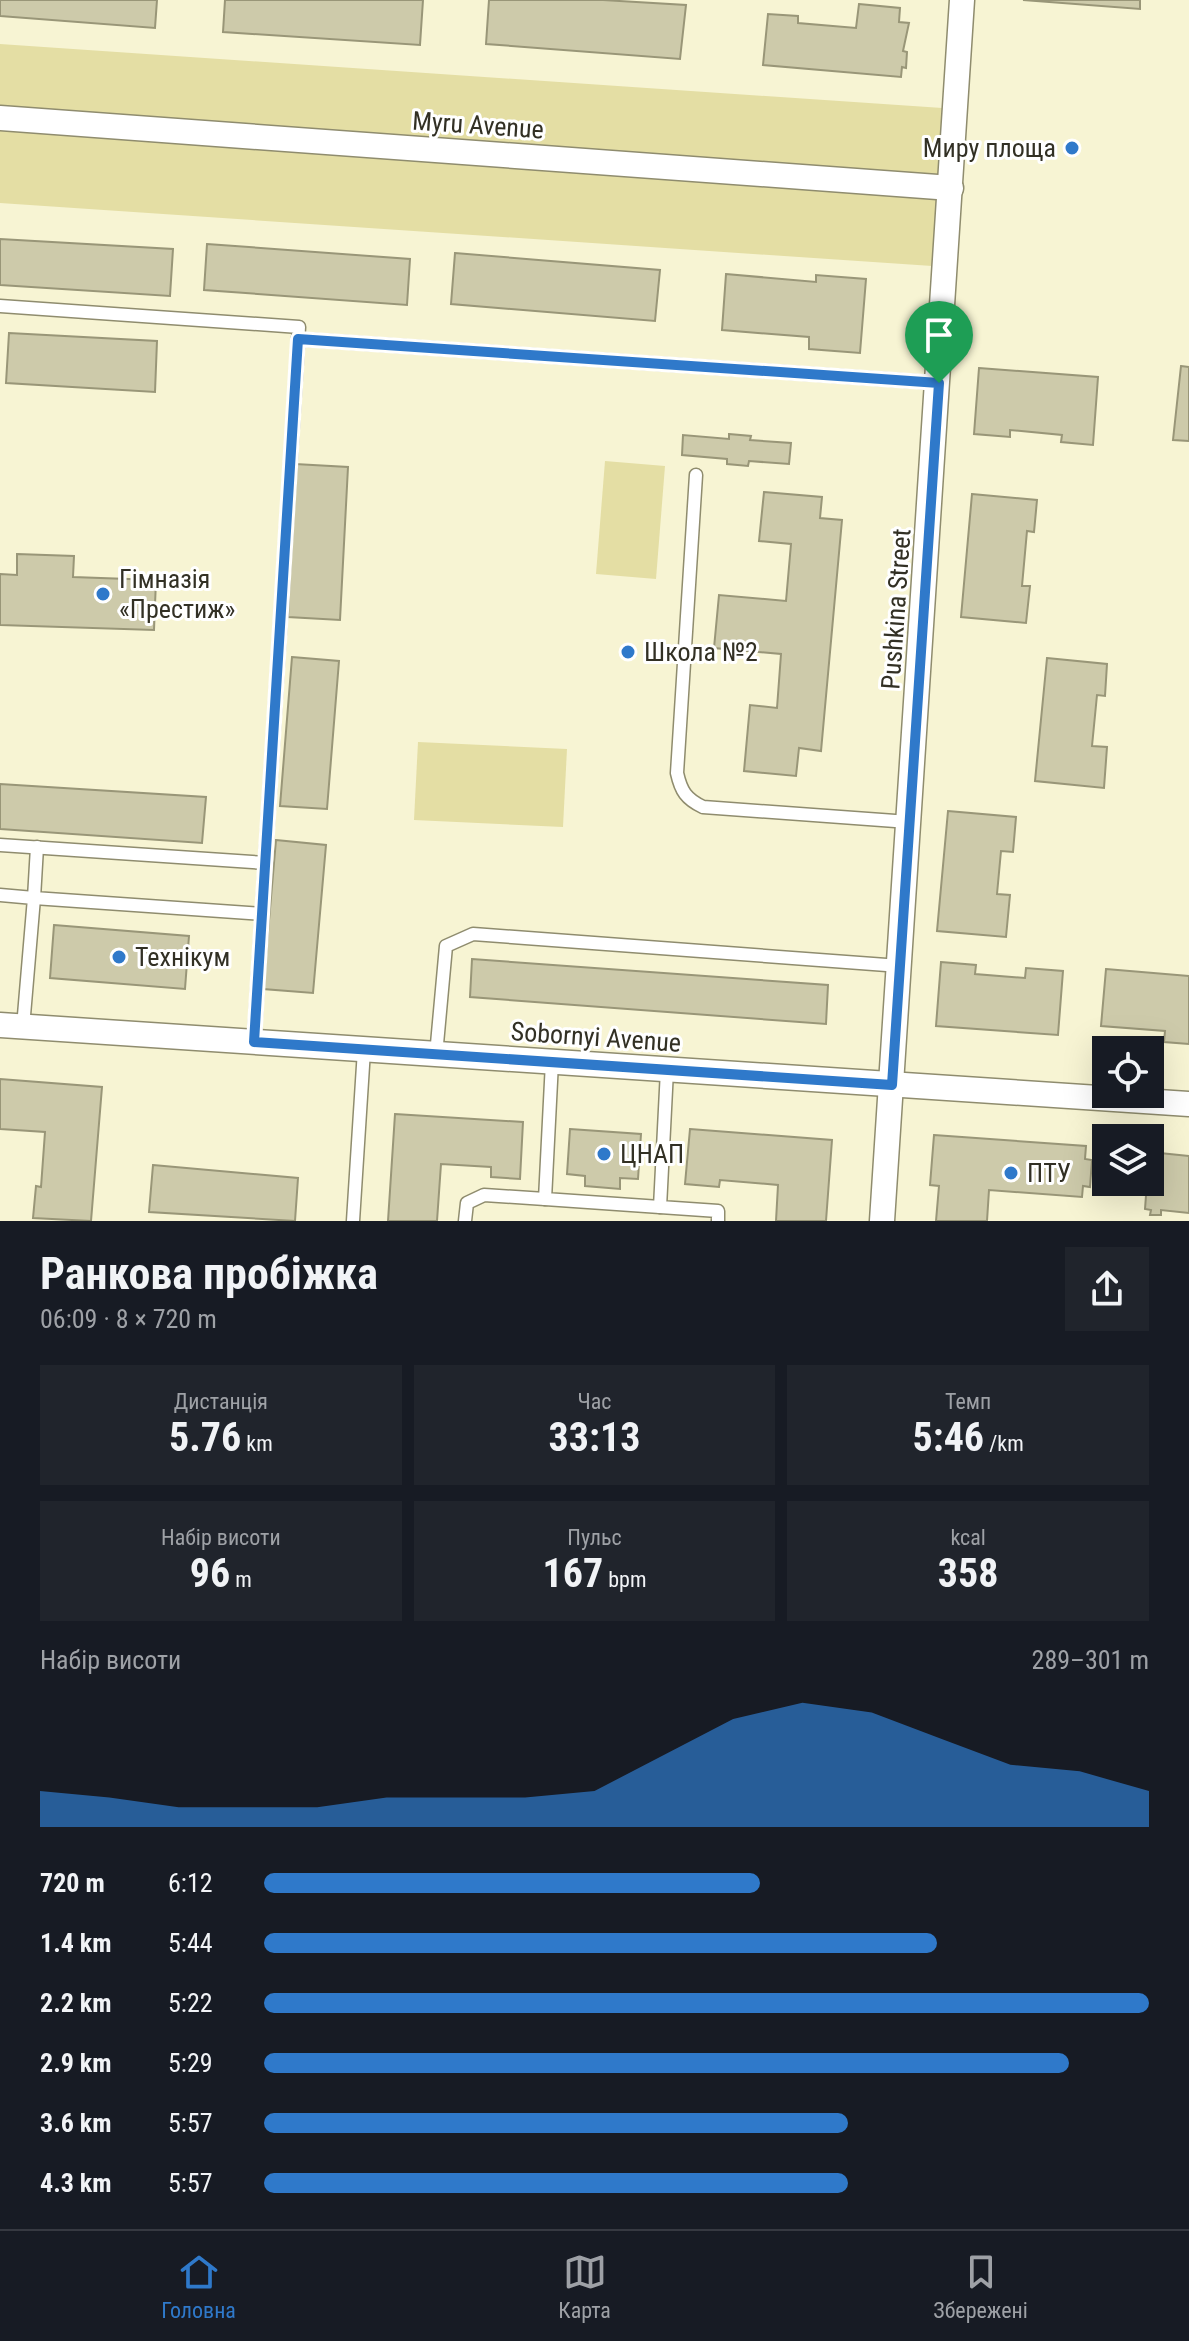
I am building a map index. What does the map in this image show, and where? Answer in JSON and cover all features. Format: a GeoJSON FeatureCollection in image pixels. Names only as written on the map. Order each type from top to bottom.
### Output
{"type":"FeatureCollection","features":[{"type":"Feature","properties":{"kind":"street","name":"Pushkina Street"},"geometry":{"type":"LineString","coordinates":[[882,1221],[962,0]]}},
{"type":"Feature","properties":{"kind":"street","name":"Myru Avenue"},"geometry":{"type":"LineString","coordinates":[[0,118],[951,188]]}},
{"type":"Feature","properties":{"kind":"street","name":"Sobornyi Avenue"},"geometry":{"type":"LineString","coordinates":[[12,1026],[1189,1104]]}},
{"type":"Feature","properties":{"kind":"lane"},"geometry":{"type":"LineString","coordinates":[[0,306],[299,327],[254,1042]]}},
{"type":"Feature","properties":{"kind":"lane"},"geometry":{"type":"LineString","coordinates":[[298,339],[939,383]]}},
{"type":"Feature","properties":{"kind":"lane"},"geometry":{"type":"LineString","coordinates":[[696,475],[677,773],[680,787],[689,800],[703,807],[909,822]]}},
{"type":"Feature","properties":{"kind":"lane"},"geometry":{"type":"LineString","coordinates":[[0,845],[266,863]]}},
{"type":"Feature","properties":{"kind":"lane"},"geometry":{"type":"LineString","coordinates":[[12,1026],[34,898],[37,847]]}},
{"type":"Feature","properties":{"kind":"lane"},"geometry":{"type":"LineString","coordinates":[[0,895],[262,914]]}},
{"type":"Feature","properties":{"kind":"lane"},"geometry":{"type":"LineString","coordinates":[[436,1055],[446,946],[473,934],[900,966]]}},
{"type":"Feature","properties":{"kind":"lane"},"geometry":{"type":"LineString","coordinates":[[353,1221],[364,1050]]}},
{"type":"Feature","properties":{"kind":"lane"},"geometry":{"type":"LineString","coordinates":[[545,1199],[552,1062]]}},
{"type":"Feature","properties":{"kind":"lane"},"geometry":{"type":"LineString","coordinates":[[660,1207],[667,1070]]}},
{"type":"Feature","properties":{"kind":"lane"},"geometry":{"type":"LineString","coordinates":[[465,1221],[467,1203],[484,1195],[718,1211],[718,1221]]}},
{"type":"Feature","properties":{"kind":"shaded area"},"geometry":{"type":"Polygon","coordinates":[[[0,44],[957,109],[947,267],[0,203],[0,44]]]}},
{"type":"Feature","properties":{"kind":"shaded area"},"geometry":{"type":"Polygon","coordinates":[[[605,461],[665,466],[656,579],[596,574],[605,461]]]}},
{"type":"Feature","properties":{"kind":"shaded area"},"geometry":{"type":"Polygon","coordinates":[[[418,742],[567,749],[563,827],[414,820],[418,742]]]}},
{"type":"Feature","properties":{"kind":"building"},"geometry":{"type":"Polygon","coordinates":[[[0,0],[157,0],[155,28],[0,16],[0,0]]]}},
{"type":"Feature","properties":{"kind":"building"},"geometry":{"type":"Polygon","coordinates":[[[225,0],[423,0],[420,45],[223,32],[225,0]]]}},
{"type":"Feature","properties":{"kind":"building"},"geometry":{"type":"Polygon","coordinates":[[[489,0],[603,0],[686,5],[680,59],[486,44],[489,0]]]}},
{"type":"Feature","properties":{"kind":"building"},"geometry":{"type":"Polygon","coordinates":[[[1023,0],[1140,0],[1140,9],[1023,0]]]}},
{"type":"Feature","properties":{"kind":"building"},"geometry":{"type":"Polygon","coordinates":[[[859,4],[900,8],[899,22],[909,23],[903,51],[907,52],[906,68],[902,67],[901,77],[763,65],[768,14],[798,16],[798,23],[856,28],[859,4]]]}},
{"type":"Feature","properties":{"kind":"building"},"geometry":{"type":"Polygon","coordinates":[[[0,239],[173,249],[170,296],[0,285],[0,239]]]}},
{"type":"Feature","properties":{"kind":"building"},"geometry":{"type":"Polygon","coordinates":[[[207,244],[410,259],[407,305],[204,290],[207,244]]]}},
{"type":"Feature","properties":{"kind":"building"},"geometry":{"type":"Polygon","coordinates":[[[455,253],[660,270],[655,321],[451,304],[455,253]]]}},
{"type":"Feature","properties":{"kind":"building"},"geometry":{"type":"Polygon","coordinates":[[[726,274],[816,282],[816,275],[866,279],[860,353],[809,349],[809,337],[722,330],[726,274]]]}},
{"type":"Feature","properties":{"kind":"building"},"geometry":{"type":"Polygon","coordinates":[[[9,333],[157,341],[155,392],[6,383],[9,333]]]}},
{"type":"Feature","properties":{"kind":"building"},"geometry":{"type":"Polygon","coordinates":[[[1181,366],[1189,367],[1189,441],[1173,440],[1181,366]]]}},
{"type":"Feature","properties":{"kind":"building"},"geometry":{"type":"Polygon","coordinates":[[[979,368],[1098,377],[1093,445],[1061,442],[1062,435],[1010,430],[1010,437],[974,434],[979,368]]]}},
{"type":"Feature","properties":{"kind":"building"},"geometry":{"type":"Polygon","coordinates":[[[729,434],[751,436],[750,440],[791,443],[789,464],[749,461],[748,466],[727,464],[727,459],[682,455],[683,435],[729,439],[729,434]]]}},
{"type":"Feature","properties":{"kind":"building"},"geometry":{"type":"Polygon","coordinates":[[[295,464],[348,467],[340,620],[288,617],[295,464]]]}},
{"type":"Feature","properties":{"kind":"building"},"geometry":{"type":"Polygon","coordinates":[[[764,492],[822,497],[820,518],[842,520],[821,751],[799,748],[796,776],[744,771],[750,705],[777,708],[781,654],[714,648],[719,595],[786,601],[791,544],[759,541],[764,492]]]}},
{"type":"Feature","properties":{"kind":"building"},"geometry":{"type":"Polygon","coordinates":[[[972,494],[1037,500],[1034,532],[1027,531],[1022,586],[1030,586],[1026,623],[961,617],[972,494]]]}},
{"type":"Feature","properties":{"kind":"building","name":"Гімназія «Престиж»"},"geometry":{"type":"Polygon","coordinates":[[[17,554],[74,556],[73,577],[156,580],[154,630],[0,625],[0,574],[17,575],[17,554]]]}},
{"type":"Feature","properties":{"kind":"building"},"geometry":{"type":"Polygon","coordinates":[[[292,657],[339,661],[327,809],[280,806],[292,657]]]}},
{"type":"Feature","properties":{"kind":"building"},"geometry":{"type":"Polygon","coordinates":[[[1047,658],[1107,664],[1105,696],[1097,695],[1092,746],[1107,747],[1104,788],[1035,781],[1047,658]]]}},
{"type":"Feature","properties":{"kind":"building"},"geometry":{"type":"Polygon","coordinates":[[[0,784],[206,797],[202,843],[0,829],[0,784]]]}},
{"type":"Feature","properties":{"kind":"building"},"geometry":{"type":"Polygon","coordinates":[[[948,811],[1016,817],[1013,852],[1001,851],[997,894],[1010,895],[1006,937],[937,931],[948,811]]]}},
{"type":"Feature","properties":{"kind":"building"},"geometry":{"type":"Polygon","coordinates":[[[276,840],[326,845],[313,993],[263,989],[276,840]]]}},
{"type":"Feature","properties":{"kind":"building","name":"Технікум"},"geometry":{"type":"Polygon","coordinates":[[[54,925],[189,936],[185,989],[50,978],[54,925]]]}},
{"type":"Feature","properties":{"kind":"building"},"geometry":{"type":"Polygon","coordinates":[[[472,959],[828,985],[826,1024],[470,997],[472,959]]]}},
{"type":"Feature","properties":{"kind":"building"},"geometry":{"type":"Polygon","coordinates":[[[941,962],[976,965],[975,974],[1025,978],[1026,968],[1063,971],[1058,1035],[936,1026],[941,962]]]}},
{"type":"Feature","properties":{"kind":"building"},"geometry":{"type":"Polygon","coordinates":[[[1106,969],[1189,976],[1189,1044],[1164,1042],[1165,1031],[1101,1026],[1106,969]]]}},
{"type":"Feature","properties":{"kind":"building"},"geometry":{"type":"Polygon","coordinates":[[[0,1079],[102,1087],[91,1221],[33,1218],[36,1186],[41,1187],[45,1132],[0,1129],[0,1079]]]}},
{"type":"Feature","properties":{"kind":"building"},"geometry":{"type":"Polygon","coordinates":[[[395,1114],[523,1122],[520,1179],[491,1177],[491,1167],[441,1164],[437,1221],[388,1221],[395,1114]]]}},
{"type":"Feature","properties":{"kind":"building","name":"ЦНАП"},"geometry":{"type":"Polygon","coordinates":[[[570,1129],[641,1134],[638,1179],[620,1178],[620,1189],[585,1186],[585,1176],[567,1174],[570,1129]]]}},
{"type":"Feature","properties":{"kind":"building"},"geometry":{"type":"Polygon","coordinates":[[[690,1129],[832,1140],[826,1221],[776,1221],[778,1185],[720,1180],[719,1187],[685,1184],[690,1129]]]}},
{"type":"Feature","properties":{"kind":"building","name":"ПТУ"},"geometry":{"type":"Polygon","coordinates":[[[934,1135],[1086,1146],[1085,1159],[1092,1160],[1090,1187],[1083,1186],[1082,1197],[989,1190],[987,1221],[936,1221],[939,1186],[930,1185],[934,1135]]]}},
{"type":"Feature","properties":{"kind":"building"},"geometry":{"type":"Polygon","coordinates":[[[1164,1153],[1189,1156],[1189,1213],[1161,1210],[1161,1215],[1150,1215],[1151,1210],[1145,1209],[1146,1196],[1164,1196],[1164,1153]]]}},
{"type":"Feature","properties":{"kind":"building"},"geometry":{"type":"Polygon","coordinates":[[[153,1165],[298,1178],[295,1221],[149,1212],[153,1165]]]}},
{"type":"Feature","properties":{"kind":"place","name":"Миру площа"},"geometry":{"type":"Point","coordinates":[1072,148]}},
{"type":"Feature","properties":{"kind":"place","name":"Гімназія «Престиж»"},"geometry":{"type":"Point","coordinates":[103,594]}},
{"type":"Feature","properties":{"kind":"place","name":"Школа №2"},"geometry":{"type":"Point","coordinates":[628,652]}},
{"type":"Feature","properties":{"kind":"place","name":"Технікум"},"geometry":{"type":"Point","coordinates":[119,957]}},
{"type":"Feature","properties":{"kind":"place","name":"ЦНАП"},"geometry":{"type":"Point","coordinates":[604,1154]}},
{"type":"Feature","properties":{"kind":"place","name":"ПТУ"},"geometry":{"type":"Point","coordinates":[1011,1173]}},
{"type":"Feature","properties":{"kind":"route"},"geometry":{"type":"LineString","coordinates":[[298,339],[939,383],[892,1085],[254,1042],[298,339]]}}]}
